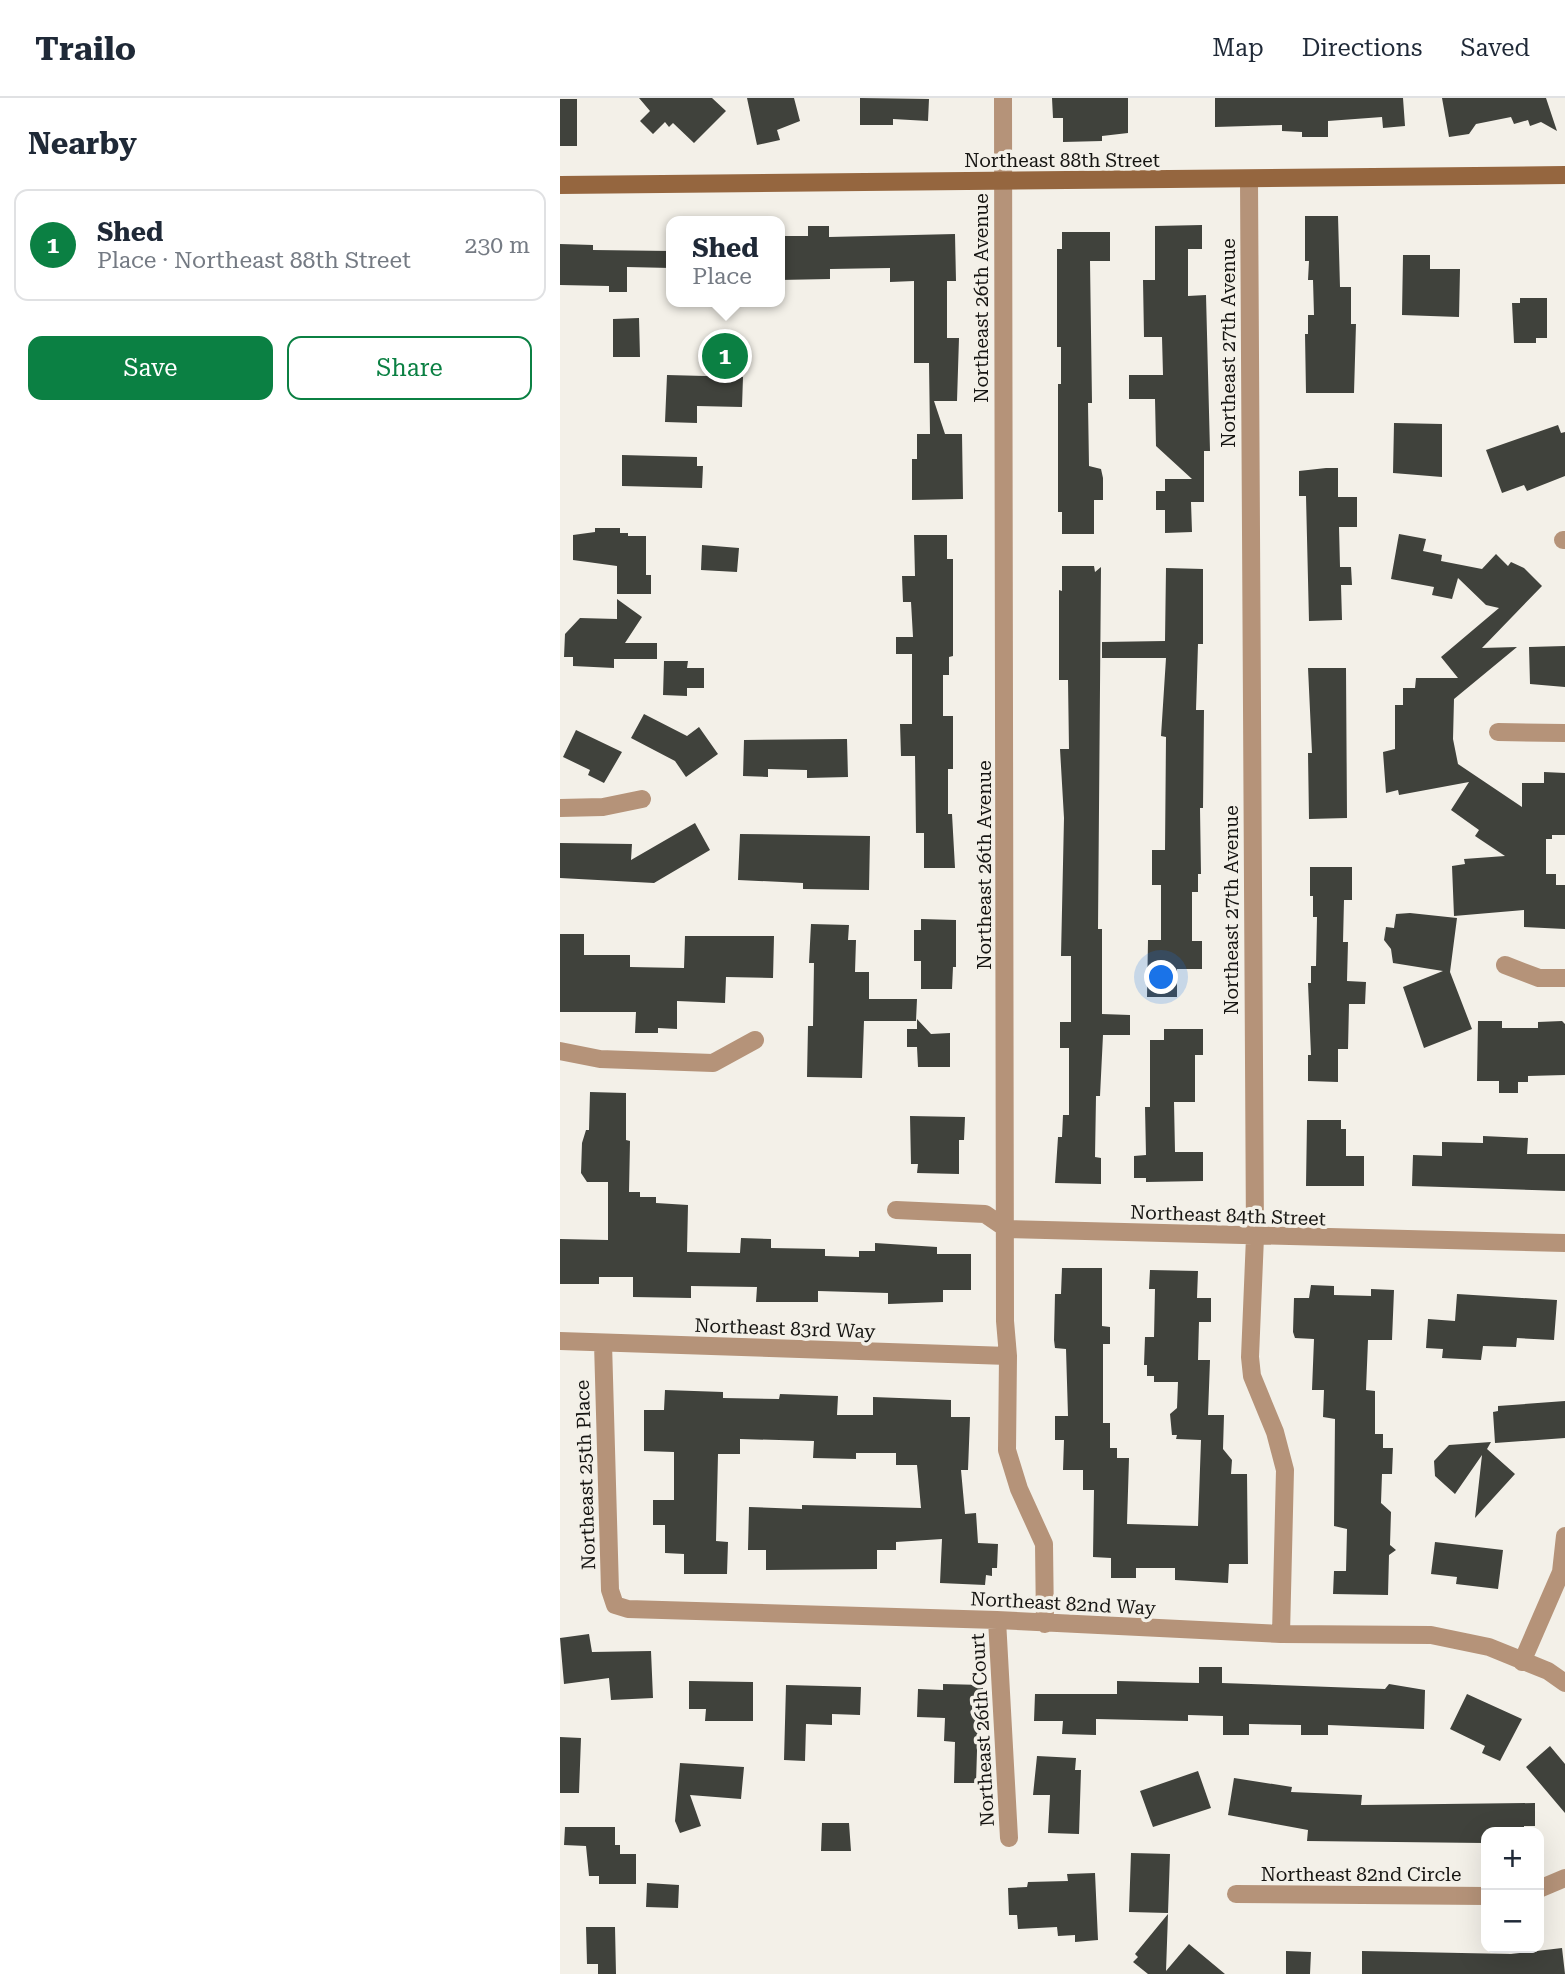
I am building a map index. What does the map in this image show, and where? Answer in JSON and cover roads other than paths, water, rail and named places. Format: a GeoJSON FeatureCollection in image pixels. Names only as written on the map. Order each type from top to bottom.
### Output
{"type":"FeatureCollection","features":[{"type":"Feature","properties":{"kind":"street","name":"Northeast 26th Avenue"},"geometry":{"type":"LineString","coordinates":[[1003,98],[1007,1450],[1012,1471],[1044,1544],[1045,1623]]}},
{"type":"Feature","properties":{"kind":"street","name":"Northeast 88th Street"},"geometry":{"type":"LineString","coordinates":[[560,184],[1249,180],[1565,175]]}},
{"type":"Feature","properties":{"kind":"street","name":"Northeast 27th Avenue"},"geometry":{"type":"LineString","coordinates":[[1249,180],[1255,1237],[1250,1357],[1252,1376],[1275,1432],[1285,1470],[1280,1634]]}},
{"type":"Feature","properties":{"kind":"street"},"geometry":{"type":"LineString","coordinates":[[1498,732],[1565,733]]}},
{"type":"Feature","properties":{"kind":"street"},"geometry":{"type":"LineString","coordinates":[[560,808],[603,807],[642,799]]}},
{"type":"Feature","properties":{"kind":"street"},"geometry":{"type":"LineString","coordinates":[[1505,965],[1539,978],[1565,978]]}},
{"type":"Feature","properties":{"kind":"street"},"geometry":{"type":"LineString","coordinates":[[560,1051],[600,1059],[713,1063],[755,1040]]}},
{"type":"Feature","properties":{"kind":"street","name":"Northeast 84th Street"},"geometry":{"type":"LineString","coordinates":[[896,1210],[985,1214],[1007,1229],[1565,1243]]}},
{"type":"Feature","properties":{"kind":"street","name":"Northeast 83rd Way"},"geometry":{"type":"LineString","coordinates":[[560,1342],[1008,1356]]}},
{"type":"Feature","properties":{"kind":"street","name":"Northeast 25th Place"},"geometry":{"type":"LineString","coordinates":[[603,1343],[610,1590],[615,1605]]}},
{"type":"Feature","properties":{"kind":"street"},"geometry":{"type":"LineString","coordinates":[[1514,1658],[1560,1572],[1565,1536]]}},
{"type":"Feature","properties":{"kind":"street","name":"Northeast 82nd Way"},"geometry":{"type":"LineString","coordinates":[[615,1605],[628,1609],[997,1620],[1280,1634],[1431,1636],[1489,1647],[1548,1671],[1565,1683]]}},
{"type":"Feature","properties":{"kind":"street","name":"Northeast 26th Court"},"geometry":{"type":"LineString","coordinates":[[997,1620],[1009,1838]]}},
{"type":"Feature","properties":{"kind":"street"},"geometry":{"type":"LineString","coordinates":[[1544,1887],[1565,1878]]}},
{"type":"Feature","properties":{"kind":"street","name":"Northeast 82nd Circle"},"geometry":{"type":"LineString","coordinates":[[1236,1894],[1481,1896]]}},
{"type":"Feature","properties":{"kind":"place","name":"Shed"},"geometry":{"type":"Point","coordinates":[725,356]}}]}
